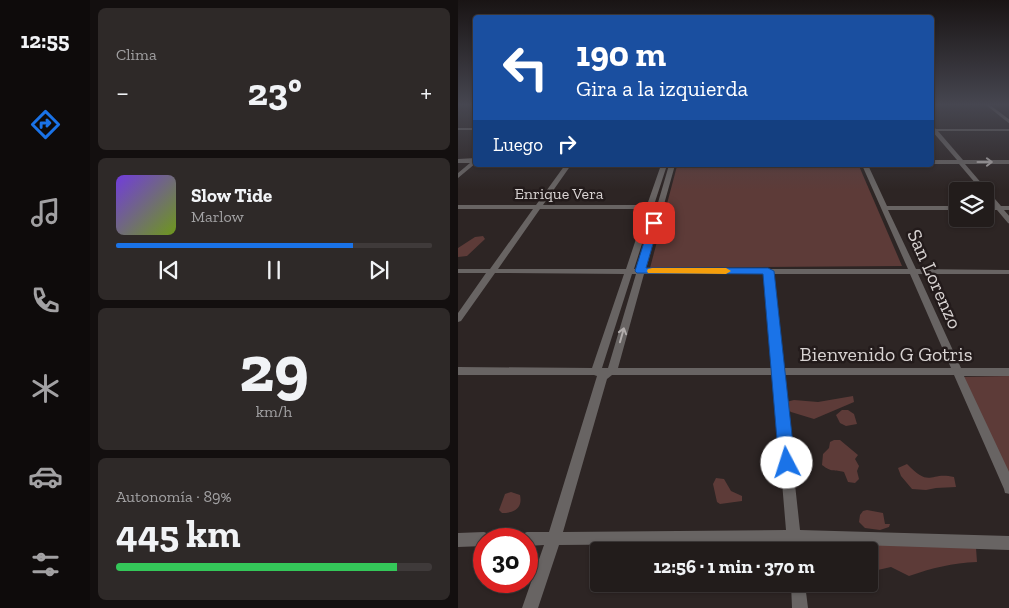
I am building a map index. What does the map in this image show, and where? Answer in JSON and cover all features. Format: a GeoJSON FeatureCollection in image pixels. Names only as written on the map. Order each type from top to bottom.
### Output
{"type":"FeatureCollection","features":[{"type":"Feature","properties":{"kind":"street"},"geometry":{"type":"LineString","coordinates":[[937,133],[978,182]]}},
{"type":"Feature","properties":{"kind":"street"},"geometry":{"type":"LineString","coordinates":[[458,161],[473,161]]}},
{"type":"Feature","properties":{"kind":"street"},"geometry":{"type":"LineString","coordinates":[[934,162],[1010,162]]}},
{"type":"Feature","properties":{"kind":"street"},"geometry":{"type":"LineString","coordinates":[[458,176],[473,163]]}},
{"type":"Feature","properties":{"kind":"street"},"geometry":{"type":"LineString","coordinates":[[458,318],[494,271],[567,167]]}},
{"type":"Feature","properties":{"kind":"street"},"geometry":{"type":"LineString","coordinates":[[530,608],[554,538],[603,373],[629,271],[663,167]]}},
{"type":"Feature","properties":{"kind":"street"},"geometry":{"type":"LineString","coordinates":[[603,373],[640,271],[671,167]]}},
{"type":"Feature","properties":{"kind":"street","name":"San Lorenzo"},"geometry":{"type":"LineString","coordinates":[[867,167],[1010,489]]}},
{"type":"Feature","properties":{"kind":"street"},"geometry":{"type":"LineString","coordinates":[[994,202],[1010,222]]}},
{"type":"Feature","properties":{"kind":"street","name":"Enrique Vera"},"geometry":{"type":"LineString","coordinates":[[458,207],[659,207]]}},
{"type":"Feature","properties":{"kind":"street"},"geometry":{"type":"LineString","coordinates":[[885,208],[949,208]]}},
{"type":"Feature","properties":{"kind":"street"},"geometry":{"type":"LineString","coordinates":[[994,208],[1010,208]]}},
{"type":"Feature","properties":{"kind":"street"},"geometry":{"type":"LineString","coordinates":[[458,271],[913,270],[1010,272]]}},
{"type":"Feature","properties":{"kind":"street"},"geometry":{"type":"LineString","coordinates":[[768,271],[794,542]]}},
{"type":"Feature","properties":{"kind":"street","name":"Bienvenido G Gotris"},"geometry":{"type":"LineString","coordinates":[[458,371],[603,373],[778,371],[1010,372]]}},
{"type":"Feature","properties":{"kind":"street"},"geometry":{"type":"LineString","coordinates":[[538,539],[794,536],[1010,544]]}},
{"type":"Feature","properties":{"kind":"street"},"geometry":{"type":"LineString","coordinates":[[458,540],[473,539]]}},
{"type":"Feature","properties":{"kind":"street"},"geometry":{"type":"LineString","coordinates":[[799,592],[800,608]]}},
{"type":"Feature","properties":{"kind":"shaded area"},"geometry":{"type":"Polygon","coordinates":[[[677,167],[859,167],[902,266],[650,268],[677,167]]]}},
{"type":"Feature","properties":{"kind":"shaded area"},"geometry":{"type":"Polygon","coordinates":[[[483,236],[485,239],[467,256],[458,257],[458,248],[475,237],[483,236]]]}},
{"type":"Feature","properties":{"kind":"shaded area"},"geometry":{"type":"Polygon","coordinates":[[[1009,376],[1009,481],[961,377],[1009,376]]]}},
{"type":"Feature","properties":{"kind":"shaded area"},"geometry":{"type":"Polygon","coordinates":[[[853,396],[854,402],[814,419],[791,412],[785,407],[786,402],[794,400],[818,402],[853,396]]]}},
{"type":"Feature","properties":{"kind":"shaded area"},"geometry":{"type":"Polygon","coordinates":[[[842,410],[848,410],[854,414],[857,424],[846,426],[840,423],[836,415],[842,410]]]}},
{"type":"Feature","properties":{"kind":"shaded area"},"geometry":{"type":"Polygon","coordinates":[[[840,440],[858,455],[855,459],[859,466],[857,471],[859,479],[855,483],[848,482],[844,472],[831,470],[822,465],[823,454],[829,448],[830,442],[840,440]]]}},
{"type":"Feature","properties":{"kind":"shaded area"},"geometry":{"type":"Polygon","coordinates":[[[907,464],[926,478],[939,476],[954,477],[956,487],[926,490],[912,489],[901,476],[898,468],[907,464]]]}},
{"type":"Feature","properties":{"kind":"shaded area"},"geometry":{"type":"Polygon","coordinates":[[[716,478],[724,479],[731,491],[742,496],[742,501],[720,504],[717,502],[713,484],[716,478]]]}},
{"type":"Feature","properties":{"kind":"shaded area"},"geometry":{"type":"Polygon","coordinates":[[[511,492],[520,495],[519,507],[513,511],[502,513],[499,510],[505,494],[511,492]]]}},
{"type":"Feature","properties":{"kind":"shaded area"},"geometry":{"type":"Polygon","coordinates":[[[863,511],[883,513],[885,524],[890,524],[889,527],[880,530],[865,528],[859,522],[860,515],[863,511]]]}},
{"type":"Feature","properties":{"kind":"shaded area"},"geometry":{"type":"Polygon","coordinates":[[[821,539],[873,542],[818,542],[821,539]]]}},
{"type":"Feature","properties":{"kind":"shaded area"},"geometry":{"type":"Polygon","coordinates":[[[878,542],[976,548],[977,562],[942,566],[909,576],[891,567],[878,570],[878,542]]]}},
{"type":"Feature","properties":{"kind":"slow traffic"},"geometry":{"type":"LineString","coordinates":[[652,271],[726,271]]}},
{"type":"Feature","properties":{"kind":"route"},"geometry":{"type":"LineString","coordinates":[[654,223],[640,271],[768,271],[787,463]]}}]}
